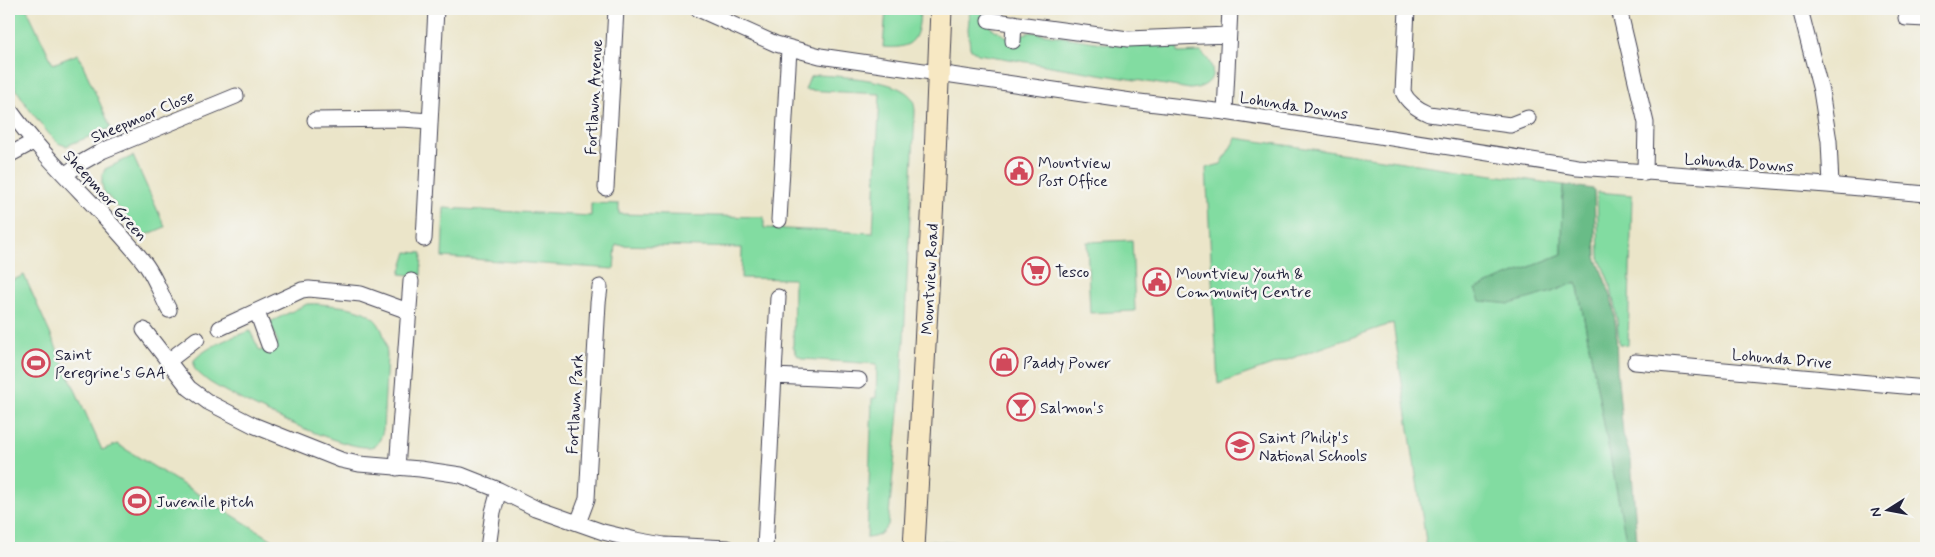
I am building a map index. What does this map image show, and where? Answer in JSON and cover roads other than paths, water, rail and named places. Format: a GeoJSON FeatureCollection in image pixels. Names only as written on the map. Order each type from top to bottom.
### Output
{"type":"FeatureCollection","features":[{"type":"Feature","properties":{"kind":"street"},"geometry":{"type":"LineString","coordinates":[[424,239],[436,9]]}},
{"type":"Feature","properties":{"kind":"street","name":"Fortlawn Avenue"},"geometry":{"type":"LineString","coordinates":[[606,188],[616,9]]}},
{"type":"Feature","properties":{"kind":"street"},"geometry":{"type":"LineString","coordinates":[[698,9],[717,13],[789,49],[820,56],[938,72]]}},
{"type":"Feature","properties":{"kind":"street","name":"Mountview Road"},"geometry":{"type":"LineString","coordinates":[[914,548],[934,180],[941,9]]}},
{"type":"Feature","properties":{"kind":"street"},"geometry":{"type":"LineString","coordinates":[[1225,112],[1230,9]]}},
{"type":"Feature","properties":{"kind":"street"},"geometry":{"type":"LineString","coordinates":[[1407,9],[1403,92],[1406,100],[1429,114],[1510,125],[1528,118]]}},
{"type":"Feature","properties":{"kind":"street"},"geometry":{"type":"LineString","coordinates":[[1619,9],[1646,123],[1645,173]]}},
{"type":"Feature","properties":{"kind":"street"},"geometry":{"type":"LineString","coordinates":[[1800,9],[1821,91],[1829,141],[1831,185]]}},
{"type":"Feature","properties":{"kind":"street"},"geometry":{"type":"LineString","coordinates":[[1906,18],[1926,19]]}},
{"type":"Feature","properties":{"kind":"street"},"geometry":{"type":"LineString","coordinates":[[989,20],[1128,39],[1228,35]]}},
{"type":"Feature","properties":{"kind":"street"},"geometry":{"type":"LineString","coordinates":[[1012,40],[1014,22]]}},
{"type":"Feature","properties":{"kind":"street"},"geometry":{"type":"LineString","coordinates":[[779,220],[789,49]]}},
{"type":"Feature","properties":{"kind":"street","name":"Lohunda Downs"},"geometry":{"type":"LineString","coordinates":[[938,72],[1225,112],[1577,167],[1831,185],[1926,194]]}},
{"type":"Feature","properties":{"kind":"street","name":"Sheepmoor Close"},"geometry":{"type":"LineString","coordinates":[[66,174],[80,163],[102,151],[236,96]]}},
{"type":"Feature","properties":{"kind":"street","name":"Sheepmoor Green"},"geometry":{"type":"LineString","coordinates":[[9,109],[33,142],[66,174],[147,266],[169,310]]}},
{"type":"Feature","properties":{"kind":"street"},"geometry":{"type":"LineString","coordinates":[[315,120],[402,118],[430,121]]}},
{"type":"Feature","properties":{"kind":"street"},"geometry":{"type":"LineString","coordinates":[[9,155],[33,142]]}},
{"type":"Feature","properties":{"kind":"street"},"geometry":{"type":"LineString","coordinates":[[397,468],[411,280]]}},
{"type":"Feature","properties":{"kind":"street","name":"Fortlawn Park"},"geometry":{"type":"LineString","coordinates":[[578,523],[586,499],[600,287]]}},
{"type":"Feature","properties":{"kind":"street"},"geometry":{"type":"LineString","coordinates":[[220,328],[302,290],[318,288],[361,294],[408,311]]}},
{"type":"Feature","properties":{"kind":"street"},"geometry":{"type":"LineString","coordinates":[[764,548],[778,297]]}},
{"type":"Feature","properties":{"kind":"street"},"geometry":{"type":"LineString","coordinates":[[257,312],[269,345]]}},
{"type":"Feature","properties":{"kind":"street"},"geometry":{"type":"LineString","coordinates":[[144,330],[189,388],[208,402],[253,425],[340,460],[359,464],[445,472],[475,480],[535,508],[604,532],[664,546],[728,548]]}},
{"type":"Feature","properties":{"kind":"street"},"geometry":{"type":"LineString","coordinates":[[167,362],[197,339]]}},
{"type":"Feature","properties":{"kind":"street","name":"Lohunda Drive"},"geometry":{"type":"LineString","coordinates":[[1635,362],[1926,388]]}},
{"type":"Feature","properties":{"kind":"street"},"geometry":{"type":"LineString","coordinates":[[774,376],[859,380]]}},
{"type":"Feature","properties":{"kind":"street"},"geometry":{"type":"LineString","coordinates":[[488,548],[492,512],[499,490]]}},
{"type":"Feature","properties":{"kind":"place","name":"Mountview Post Office"},"geometry":{"type":"Point","coordinates":[1019,171]}},
{"type":"Feature","properties":{"kind":"place","name":"Tesco"},"geometry":{"type":"Point","coordinates":[1036,271]}},
{"type":"Feature","properties":{"kind":"place","name":"Mountview Youth & Community Centre"},"geometry":{"type":"Point","coordinates":[1157,282]}},
{"type":"Feature","properties":{"kind":"place","name":"Paddy Power"},"geometry":{"type":"Point","coordinates":[1004,362]}},
{"type":"Feature","properties":{"kind":"place","name":"Saint Peregrine's GAA"},"geometry":{"type":"Point","coordinates":[36,363]}},
{"type":"Feature","properties":{"kind":"place","name":"Salmon's"},"geometry":{"type":"Point","coordinates":[1021,407]}},
{"type":"Feature","properties":{"kind":"place","name":"Saint Philip's National Schools"},"geometry":{"type":"Point","coordinates":[1240,446]}},
{"type":"Feature","properties":{"kind":"place","name":"Juvenile pitch"},"geometry":{"type":"Point","coordinates":[137,501]}}]}
